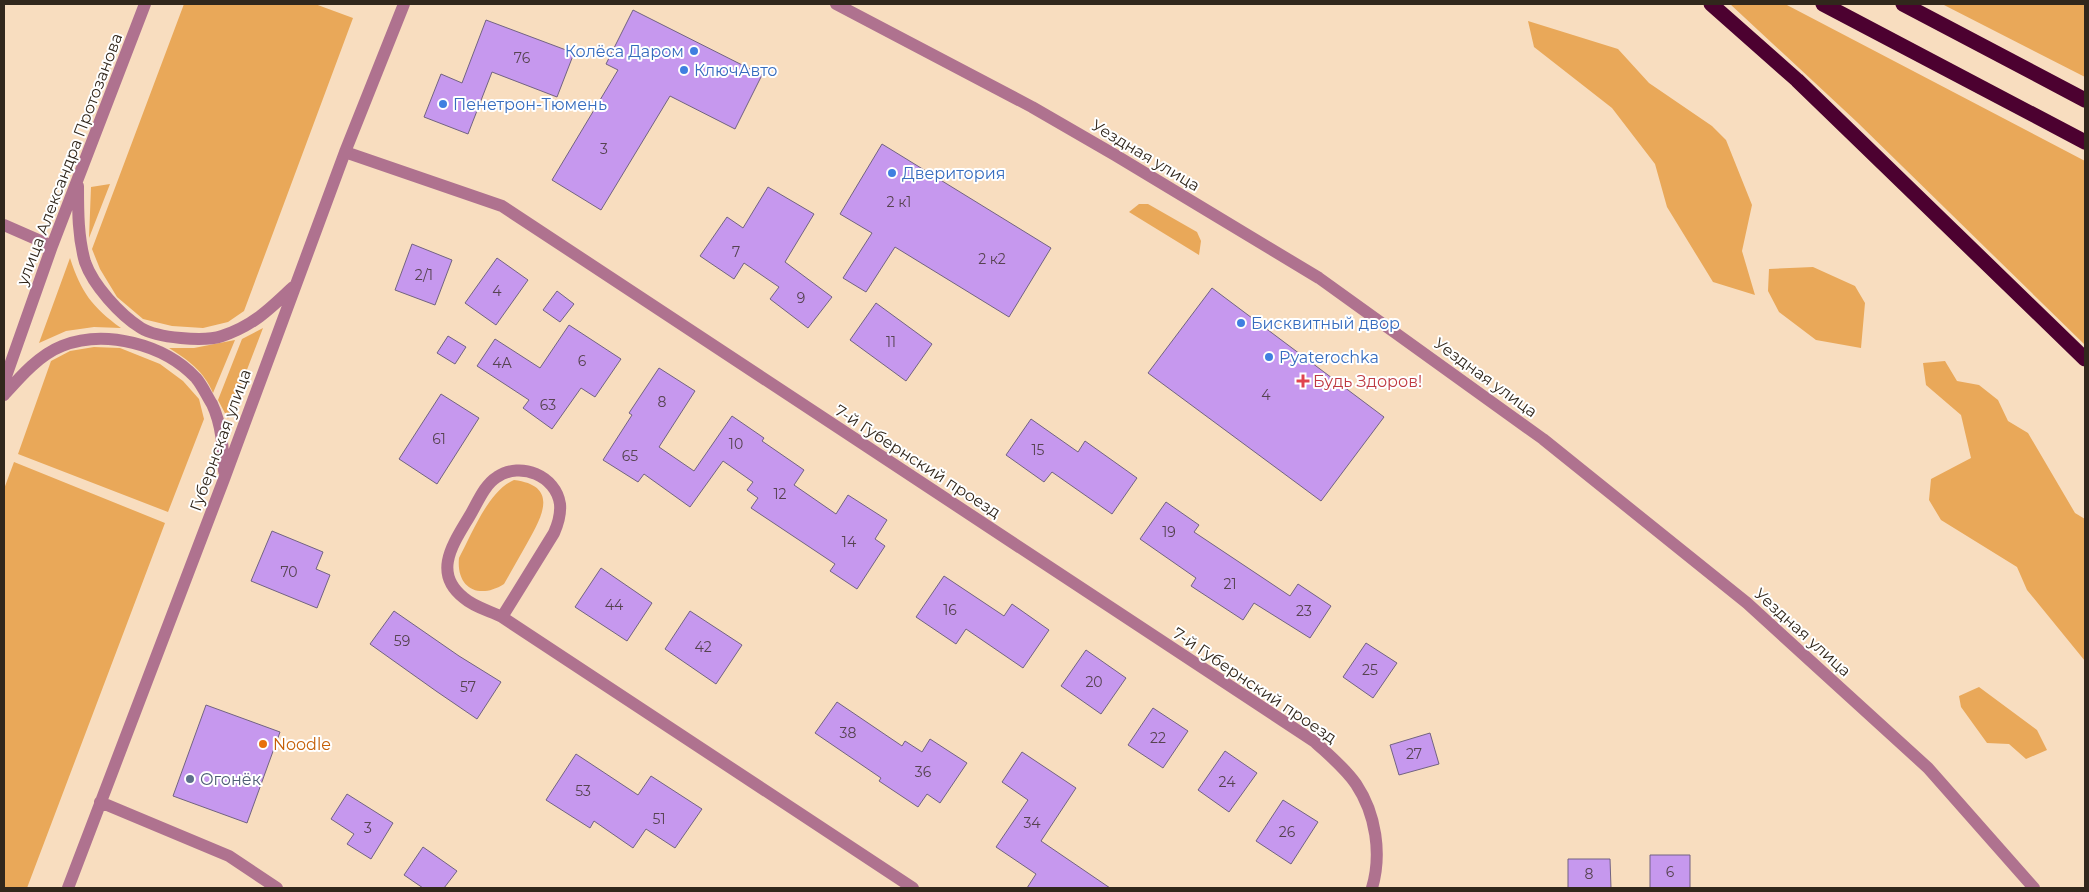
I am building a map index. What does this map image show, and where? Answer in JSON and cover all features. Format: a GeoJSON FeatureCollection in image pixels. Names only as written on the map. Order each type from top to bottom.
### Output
{"type":"FeatureCollection","features":[{"type":"Feature","properties":{"kind":"highway"},"geometry":{"type":"LineString","coordinates":[[1711,4],[1797,80],[2085,359]]}},
{"type":"Feature","properties":{"kind":"highway"},"geometry":{"type":"LineString","coordinates":[[1823,4],[2085,142]]}},
{"type":"Feature","properties":{"kind":"highway"},"geometry":{"type":"LineString","coordinates":[[1903,4],[2085,100]]}},
{"type":"Feature","properties":{"kind":"street","name":"улица Александра Протозанова"},"geometry":{"type":"LineString","coordinates":[[4,382],[52,246],[145,4]]}},
{"type":"Feature","properties":{"kind":"street","name":"Губернская улица"},"geometry":{"type":"LineString","coordinates":[[68,888],[224,479],[345,152],[404,4]]}},
{"type":"Feature","properties":{"kind":"street","name":"Уездная улица"},"geometry":{"type":"LineString","coordinates":[[836,4],[1032,107],[1319,278],[1543,439],[1747,603],[1921,761],[2034,888]]}},
{"type":"Feature","properties":{"kind":"street","name":"7-й Губернский проезд"},"geometry":{"type":"LineString","coordinates":[[345,152],[502,206],[1315,742],[1340,766],[1356,785],[1368,806],[1375,830],[1377,854],[1372,888]]}},
{"type":"Feature","properties":{"kind":"street"},"geometry":{"type":"LineString","coordinates":[[78,179],[78,223],[86,263],[109,302],[142,329],[182,339],[222,336],[262,317],[296,284]]}},
{"type":"Feature","properties":{"kind":"street"},"geometry":{"type":"LineString","coordinates":[[4,225],[52,246]]}},
{"type":"Feature","properties":{"kind":"street"},"geometry":{"type":"LineString","coordinates":[[4,395],[31,366],[61,346],[100,337],[135,343],[165,355],[196,378],[212,405],[222,438],[224,479]]}},
{"type":"Feature","properties":{"kind":"street"},"geometry":{"type":"LineString","coordinates":[[502,617],[554,534],[560,519],[560,503],[554,488],[542,477],[528,471],[512,471],[497,477],[486,488],[454,542],[448,557],[448,573],[454,588],[465,599],[502,617],[913,888]]}},
{"type":"Feature","properties":{"kind":"street"},"geometry":{"type":"LineString","coordinates":[[100,802],[229,856],[277,888]]}},
{"type":"Feature","properties":{"kind":"shaded area"},"geometry":{"type":"Polygon","coordinates":[[[184,4],[315,4],[353,18],[244,311],[228,322],[203,328],[172,326],[143,319],[117,297],[100,269],[92,249],[184,4]]]}},
{"type":"Feature","properties":{"kind":"shaded area"},"geometry":{"type":"Polygon","coordinates":[[[1730,4],[1785,4],[2085,161],[2085,345],[1857,122],[1730,4]]]}},
{"type":"Feature","properties":{"kind":"shaded area"},"geometry":{"type":"Polygon","coordinates":[[[1942,4],[2085,4],[2085,77],[1942,4]]]}},
{"type":"Feature","properties":{"kind":"shaded area"},"geometry":{"type":"Polygon","coordinates":[[[1528,21],[1618,49],[1649,83],[1712,126],[1726,140],[1752,205],[1742,251],[1755,295],[1713,282],[1667,207],[1655,164],[1612,108],[1534,47],[1528,21]]]}},
{"type":"Feature","properties":{"kind":"shaded area"},"geometry":{"type":"Polygon","coordinates":[[[110,184],[89,238],[91,187],[110,184]]]}},
{"type":"Feature","properties":{"kind":"shaded area"},"geometry":{"type":"Polygon","coordinates":[[[1139,204],[1148,204],[1197,232],[1201,241],[1199,255],[1129,212],[1139,204]]]}},
{"type":"Feature","properties":{"kind":"shaded area"},"geometry":{"type":"Polygon","coordinates":[[[70,258],[83,290],[102,313],[121,328],[94,327],[66,331],[39,343],[70,258]]]}},
{"type":"Feature","properties":{"kind":"shaded area"},"geometry":{"type":"Polygon","coordinates":[[[1813,267],[1855,286],[1865,303],[1861,348],[1816,340],[1779,312],[1768,291],[1769,269],[1813,267]]]}},
{"type":"Feature","properties":{"kind":"shaded area"},"geometry":{"type":"Polygon","coordinates":[[[263,328],[228,419],[218,400],[242,339],[263,328]]]}},
{"type":"Feature","properties":{"kind":"shaded area"},"geometry":{"type":"Polygon","coordinates":[[[235,340],[213,393],[200,372],[169,348],[194,348],[235,340]]]}},
{"type":"Feature","properties":{"kind":"shaded area"},"geometry":{"type":"Polygon","coordinates":[[[94,347],[120,348],[160,364],[183,381],[199,399],[204,419],[168,512],[18,454],[51,361],[70,351],[94,347]]]}},
{"type":"Feature","properties":{"kind":"shaded area"},"geometry":{"type":"Polygon","coordinates":[[[1945,361],[1957,381],[1979,385],[1998,400],[2008,421],[2028,433],[2075,513],[2085,519],[2085,661],[2027,590],[2017,567],[1941,520],[1929,500],[1931,479],[1971,458],[1961,415],[1926,385],[1923,363],[1945,361]]]}},
{"type":"Feature","properties":{"kind":"shaded area"},"geometry":{"type":"Polygon","coordinates":[[[14,462],[165,523],[27,888],[4,888],[4,489],[14,462]]]}},
{"type":"Feature","properties":{"kind":"shaded area"},"geometry":{"type":"Polygon","coordinates":[[[514,480],[529,483],[538,489],[543,497],[541,516],[504,584],[495,589],[478,591],[465,584],[461,577],[459,558],[475,526],[496,493],[514,480]]]}},
{"type":"Feature","properties":{"kind":"shaded area"},"geometry":{"type":"Polygon","coordinates":[[[1979,687],[2037,730],[2047,750],[2026,759],[2009,744],[1987,743],[1961,707],[1959,696],[1979,687]]]}},
{"type":"Feature","properties":{"kind":"building"},"geometry":{"type":"Polygon","coordinates":[[[633,10],[762,75],[735,129],[670,96],[601,210],[552,180],[618,70],[606,64],[633,10]]]}},
{"type":"Feature","properties":{"kind":"building"},"geometry":{"type":"Polygon","coordinates":[[[486,20],[574,53],[557,97],[492,72],[468,134],[424,117],[441,74],[462,83],[486,20]]]}},
{"type":"Feature","properties":{"kind":"building"},"geometry":{"type":"Polygon","coordinates":[[[882,144],[1051,248],[1009,317],[895,247],[866,292],[843,278],[872,233],[840,214],[882,144]]]}},
{"type":"Feature","properties":{"kind":"building"},"geometry":{"type":"Polygon","coordinates":[[[768,187],[814,214],[785,262],[832,297],[808,328],[770,299],[779,287],[744,263],[734,279],[700,256],[727,217],[743,228],[768,187]]]}},
{"type":"Feature","properties":{"kind":"building"},"geometry":{"type":"Polygon","coordinates":[[[412,244],[452,260],[435,305],[395,290],[412,244]]]}},
{"type":"Feature","properties":{"kind":"building"},"geometry":{"type":"Polygon","coordinates":[[[497,258],[528,280],[496,325],[465,303],[497,258]]]}},
{"type":"Feature","properties":{"kind":"building"},"geometry":{"type":"Polygon","coordinates":[[[1212,288],[1384,417],[1321,501],[1148,373],[1212,288]]]}},
{"type":"Feature","properties":{"kind":"building"},"geometry":{"type":"Polygon","coordinates":[[[557,291],[574,304],[560,322],[543,310],[557,291]]]}},
{"type":"Feature","properties":{"kind":"building"},"geometry":{"type":"Polygon","coordinates":[[[876,303],[932,344],[906,381],[850,340],[876,303]]]}},
{"type":"Feature","properties":{"kind":"building"},"geometry":{"type":"Polygon","coordinates":[[[569,325],[621,359],[595,397],[581,388],[552,429],[523,408],[529,400],[477,366],[495,339],[540,368],[569,325]]]}},
{"type":"Feature","properties":{"kind":"building"},"geometry":{"type":"Polygon","coordinates":[[[448,336],[466,347],[455,364],[437,353],[448,336]]]}},
{"type":"Feature","properties":{"kind":"building"},"geometry":{"type":"Polygon","coordinates":[[[659,368],[695,391],[659,447],[694,471],[732,416],[764,438],[762,441],[804,470],[794,485],[836,514],[848,495],[887,520],[875,539],[885,546],[857,589],[830,571],[835,564],[751,508],[758,498],[747,490],[753,482],[723,461],[690,507],[644,474],[638,482],[603,460],[632,415],[629,413],[659,368]]]}},
{"type":"Feature","properties":{"kind":"building"},"geometry":{"type":"Polygon","coordinates":[[[441,394],[479,418],[437,484],[399,459],[441,394]]]}},
{"type":"Feature","properties":{"kind":"building"},"geometry":{"type":"Polygon","coordinates":[[[1031,419],[1078,452],[1085,441],[1137,478],[1112,514],[1052,472],[1044,482],[1006,455],[1031,419]]]}},
{"type":"Feature","properties":{"kind":"building"},"geometry":{"type":"Polygon","coordinates":[[[1166,502],[1199,525],[1194,532],[1290,596],[1298,584],[1331,606],[1310,638],[1254,603],[1243,620],[1191,586],[1196,578],[1140,539],[1166,502]]]}},
{"type":"Feature","properties":{"kind":"building"},"geometry":{"type":"Polygon","coordinates":[[[272,531],[323,552],[316,569],[330,575],[317,608],[251,581],[272,531]]]}},
{"type":"Feature","properties":{"kind":"building"},"geometry":{"type":"Polygon","coordinates":[[[601,568],[652,603],[627,641],[575,607],[601,568]]]}},
{"type":"Feature","properties":{"kind":"building"},"geometry":{"type":"Polygon","coordinates":[[[944,576],[1004,616],[1012,604],[1049,630],[1023,668],[966,629],[956,644],[916,617],[944,576]]]}},
{"type":"Feature","properties":{"kind":"building"},"geometry":{"type":"Polygon","coordinates":[[[394,611],[459,656],[501,682],[477,719],[370,644],[394,611]]]}},
{"type":"Feature","properties":{"kind":"building"},"geometry":{"type":"Polygon","coordinates":[[[690,611],[742,645],[716,684],[665,649],[690,611]]]}},
{"type":"Feature","properties":{"kind":"building"},"geometry":{"type":"Polygon","coordinates":[[[1366,643],[1397,663],[1373,698],[1343,677],[1366,643]]]}},
{"type":"Feature","properties":{"kind":"building"},"geometry":{"type":"Polygon","coordinates":[[[1086,650],[1126,678],[1101,714],[1061,686],[1086,650]]]}},
{"type":"Feature","properties":{"kind":"building"},"geometry":{"type":"Polygon","coordinates":[[[837,702],[902,746],[905,741],[922,752],[930,739],[967,763],[940,803],[927,794],[918,807],[879,781],[881,778],[815,733],[837,702]]]}},
{"type":"Feature","properties":{"kind":"building"},"geometry":{"type":"Polygon","coordinates":[[[206,705],[280,732],[247,823],[173,796],[206,705]]]}},
{"type":"Feature","properties":{"kind":"building"},"geometry":{"type":"Polygon","coordinates":[[[1153,708],[1188,731],[1163,768],[1128,745],[1153,708]]]}},
{"type":"Feature","properties":{"kind":"building"},"geometry":{"type":"Polygon","coordinates":[[[1430,733],[1439,764],[1399,775],[1390,745],[1430,733]]]}},
{"type":"Feature","properties":{"kind":"building"},"geometry":{"type":"Polygon","coordinates":[[[1225,751],[1257,773],[1229,812],[1198,790],[1225,751]]]}},
{"type":"Feature","properties":{"kind":"building"},"geometry":{"type":"Polygon","coordinates":[[[1022,752],[1076,788],[1041,841],[1110,888],[1027,888],[1036,874],[996,847],[1028,800],[1002,782],[1022,752]]]}},
{"type":"Feature","properties":{"kind":"building"},"geometry":{"type":"Polygon","coordinates":[[[576,754],[638,795],[651,776],[702,809],[675,848],[646,829],[633,848],[594,821],[590,828],[546,800],[576,754]]]}},
{"type":"Feature","properties":{"kind":"building"},"geometry":{"type":"Polygon","coordinates":[[[347,794],[393,823],[371,859],[347,844],[354,834],[331,819],[347,794]]]}},
{"type":"Feature","properties":{"kind":"building"},"geometry":{"type":"Polygon","coordinates":[[[1283,800],[1318,822],[1291,864],[1256,841],[1283,800]]]}},
{"type":"Feature","properties":{"kind":"building"},"geometry":{"type":"Polygon","coordinates":[[[423,847],[457,871],[444,888],[423,888],[404,875],[423,847]]]}},
{"type":"Feature","properties":{"kind":"building"},"geometry":{"type":"Polygon","coordinates":[[[1650,855],[1690,855],[1690,888],[1650,888],[1650,855]]]}},
{"type":"Feature","properties":{"kind":"building"},"geometry":{"type":"Polygon","coordinates":[[[1568,859],[1610,859],[1611,888],[1568,888],[1568,859]]]}},
{"type":"Feature","properties":{"kind":"place","name":"Колёса Даром"},"geometry":{"type":"Point","coordinates":[694,51]}},
{"type":"Feature","properties":{"kind":"place","name":"КлючАвто"},"geometry":{"type":"Point","coordinates":[684,70]}},
{"type":"Feature","properties":{"kind":"place","name":"Пенетрон-Тюмень"},"geometry":{"type":"Point","coordinates":[443,104]}},
{"type":"Feature","properties":{"kind":"place","name":"Дверитория"},"geometry":{"type":"Point","coordinates":[892,173]}},
{"type":"Feature","properties":{"kind":"place","name":"Бисквитный двор"},"geometry":{"type":"Point","coordinates":[1241,323]}},
{"type":"Feature","properties":{"kind":"place","name":"Pyaterochka"},"geometry":{"type":"Point","coordinates":[1269,357]}},
{"type":"Feature","properties":{"kind":"place","name":"Будь Здоров!"},"geometry":{"type":"Point","coordinates":[1303,381]}},
{"type":"Feature","properties":{"kind":"place","name":"Noodle"},"geometry":{"type":"Point","coordinates":[263,744]}},
{"type":"Feature","properties":{"kind":"place","name":"Огонёк"},"geometry":{"type":"Point","coordinates":[190,779]}}]}
